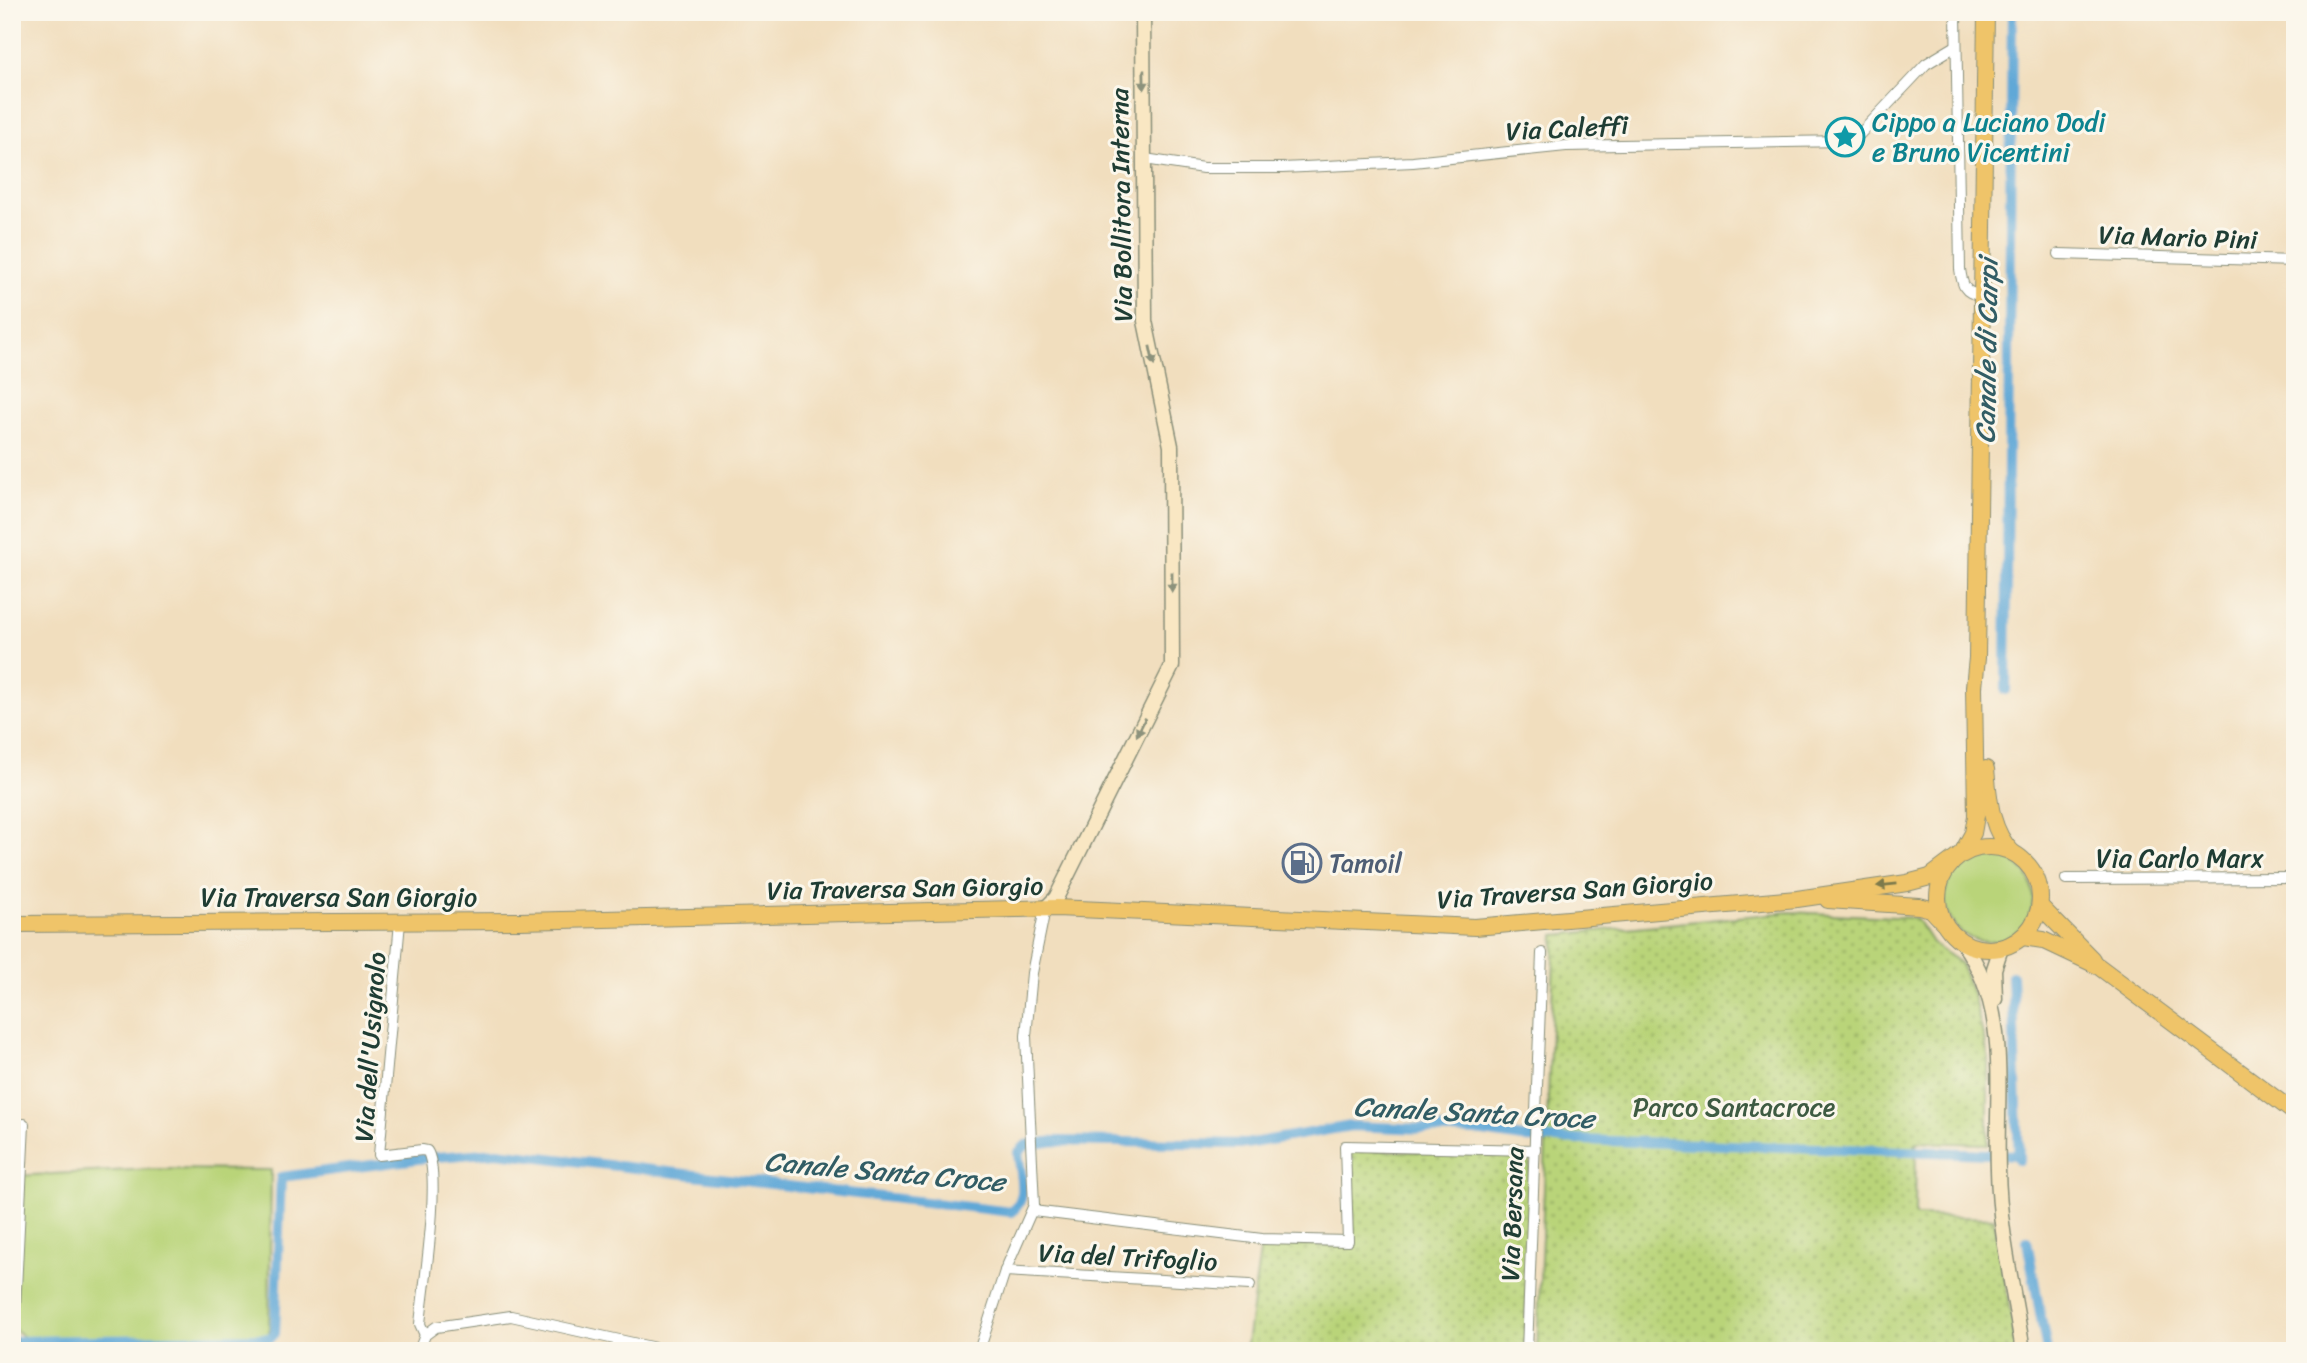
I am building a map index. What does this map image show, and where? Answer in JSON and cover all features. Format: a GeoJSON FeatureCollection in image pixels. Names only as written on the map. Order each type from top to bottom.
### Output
{"type":"FeatureCollection","features":[{"type":"Feature","properties":{"kind":"main road"},"geometry":{"type":"LineString","coordinates":[[1977,658],[1983,685],[1990,800],[2000,838],[2034,875],[2040,906],[2034,923],[2023,936],[2001,948],[1974,947],[1962,942],[1946,926],[1939,908],[1938,889],[1951,863],[1969,843],[1976,816],[1974,687],[1977,658],[1986,12]]}},
{"type":"Feature","properties":{"kind":"main road"},"geometry":{"type":"LineString","coordinates":[[1951,863],[1961,855],[1986,846],[2012,852]]}},
{"type":"Feature","properties":{"kind":"main road","name":"Via Traversa San Giorgio"},"geometry":{"type":"LineString","coordinates":[[12,924],[400,922],[1045,909],[1475,927],[1797,899],[1908,883],[1930,877],[1951,863]]}},
{"type":"Feature","properties":{"kind":"main road","name":"Via Traversa San Giorgio"},"geometry":{"type":"LineString","coordinates":[[1797,899],[1919,906],[1931,909],[1946,926]]}},
{"type":"Feature","properties":{"kind":"main road"},"geometry":{"type":"LineString","coordinates":[[2040,906],[2098,966],[2295,1113]]}},
{"type":"Feature","properties":{"kind":"main road"},"geometry":{"type":"LineString","coordinates":[[2023,936],[2043,940],[2098,966]]}},
{"type":"Feature","properties":{"kind":"street","name":"Via Bollitora Interna"},"geometry":{"type":"LineString","coordinates":[[1045,909],[1056,898],[1172,666],[1171,446],[1145,321],[1143,12]]}},
{"type":"Feature","properties":{"kind":"street"},"geometry":{"type":"LineString","coordinates":[[1956,12],[1960,269],[1965,289],[1971,294],[1981,295]]}},
{"type":"Feature","properties":{"kind":"street","name":"Via Caleffi"},"geometry":{"type":"LineString","coordinates":[[1145,159],[1202,168],[1282,168],[1413,162],[1566,146],[1846,141],[1858,135],[1926,64],[1956,46]]}},
{"type":"Feature","properties":{"kind":"street","name":"Via Mario Pini"},"geometry":{"type":"LineString","coordinates":[[2059,254],[2295,261]]}},
{"type":"Feature","properties":{"kind":"street","name":"Via Carlo Marx"},"geometry":{"type":"LineString","coordinates":[[2066,879],[2295,878]]}},
{"type":"Feature","properties":{"kind":"street"},"geometry":{"type":"LineString","coordinates":[[979,1351],[1004,1272],[1032,1211],[1035,1197],[1027,1014],[1045,909]]}},
{"type":"Feature","properties":{"kind":"street","name":"Via dell'Usignolo"},"geometry":{"type":"LineString","coordinates":[[400,922],[379,1155],[422,1150],[431,1159],[432,1207],[420,1324],[425,1335]]}},
{"type":"Feature","properties":{"kind":"street"},"geometry":{"type":"LineString","coordinates":[[1962,942],[1975,959],[1995,1018]]}},
{"type":"Feature","properties":{"kind":"street"},"geometry":{"type":"LineString","coordinates":[[2001,948],[1994,969],[1995,1018],[1999,1047],[1998,1171],[2023,1351]]}},
{"type":"Feature","properties":{"kind":"street","name":"Via Bersana"},"geometry":{"type":"LineString","coordinates":[[1527,1351],[1542,953]]}},
{"type":"Feature","properties":{"kind":"street"},"geometry":{"type":"LineString","coordinates":[[13,1350],[24,1124]]}},
{"type":"Feature","properties":{"kind":"street"},"geometry":{"type":"LineString","coordinates":[[1032,1211],[1262,1239],[1348,1241],[1345,1146],[1535,1148]]}},
{"type":"Feature","properties":{"kind":"street","name":"Via del Trifoglio"},"geometry":{"type":"LineString","coordinates":[[1004,1272],[1250,1285]]}},
{"type":"Feature","properties":{"kind":"street"},"geometry":{"type":"LineString","coordinates":[[419,1351],[425,1335],[436,1327],[520,1316],[669,1351]]}},
{"type":"Feature","properties":{"kind":"green space"},"geometry":{"type":"Polygon","coordinates":[[[1989,854],[2006,857],[2020,867],[2030,881],[2033,898],[2030,915],[2020,929],[2006,939],[1989,942],[1972,939],[1958,929],[1948,915],[1945,898],[1948,881],[1958,867],[1972,857],[1989,854]]]}},
{"type":"Feature","properties":{"kind":"green space","name":"Parco Santacroce"},"geometry":{"type":"Polygon","coordinates":[[[1789,912],[1916,918],[1933,944],[1960,963],[1973,995],[1988,1055],[1988,1144],[1916,1142],[1915,1216],[1994,1218],[2017,1351],[1537,1351],[1555,935],[1789,912]]]}},
{"type":"Feature","properties":{"kind":"green space"},"geometry":{"type":"Polygon","coordinates":[[[1351,1149],[1530,1157],[1525,1351],[1246,1351],[1261,1245],[1354,1246],[1351,1149]]]}},
{"type":"Feature","properties":{"kind":"green space"},"geometry":{"type":"Polygon","coordinates":[[[152,1169],[271,1170],[269,1340],[33,1345],[12,1327],[13,1176],[152,1169]]]}},
{"type":"Feature","properties":{"kind":"waterway","name":"Canale di Carpi"},"geometry":{"type":"LineString","coordinates":[[2006,690],[2012,12]]}},
{"type":"Feature","properties":{"kind":"waterway","name":"Canale di Carpi"},"geometry":{"type":"LineString","coordinates":[[2012,976],[2019,1160]]}},
{"type":"Feature","properties":{"kind":"waterway","name":"Canale Santa Croce"},"geometry":{"type":"LineString","coordinates":[[12,1341],[270,1338],[275,1333],[281,1177],[425,1158],[497,1152],[1011,1212],[1017,1207],[1022,1193],[1018,1153],[1026,1145],[1055,1141],[1246,1144],[1351,1126],[1476,1131],[1523,1138],[2019,1155]]}},
{"type":"Feature","properties":{"kind":"waterway","name":"Canale di Carpi"},"geometry":{"type":"LineString","coordinates":[[2027,1241],[2047,1351]]}},
{"type":"Feature","properties":{"kind":"place","name":"Cippo a Luciano Dodi e Bruno Vicentini"},"geometry":{"type":"Point","coordinates":[1845,137]}},
{"type":"Feature","properties":{"kind":"place","name":"Tamoil"},"geometry":{"type":"Point","coordinates":[1302,863]}}]}
